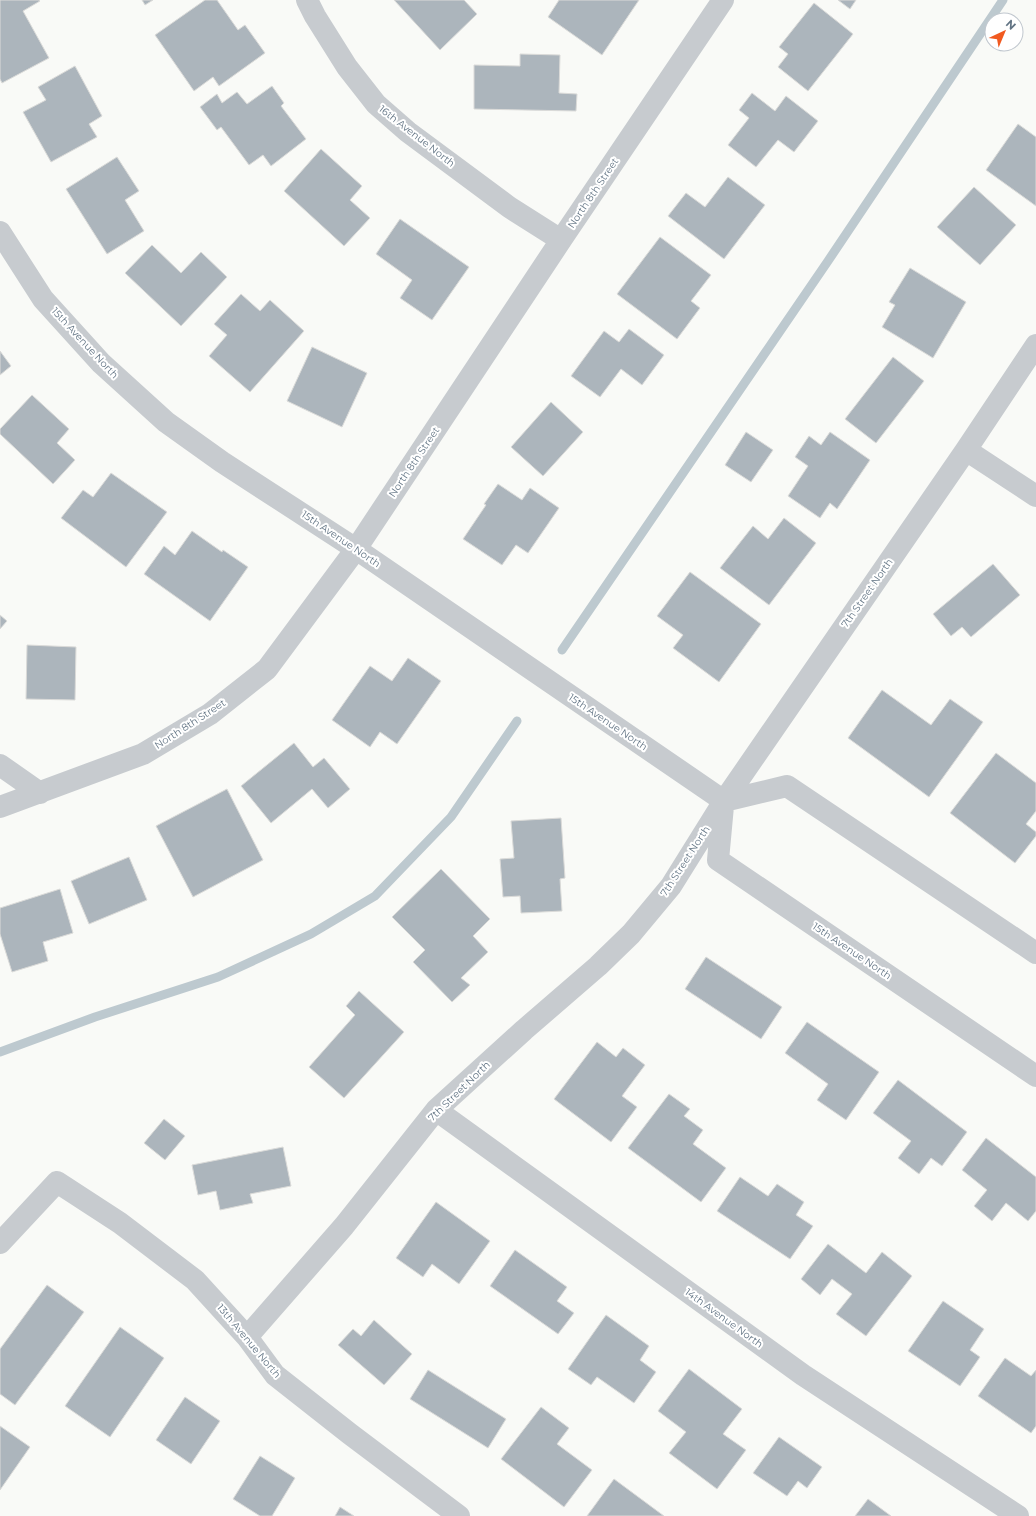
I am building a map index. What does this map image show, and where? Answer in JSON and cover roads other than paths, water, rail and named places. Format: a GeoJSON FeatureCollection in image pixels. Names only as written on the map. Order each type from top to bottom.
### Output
{"type":"FeatureCollection","features":[{"type":"Feature","properties":{"kind":"street","name":"16th Avenue North"},"geometry":{"type":"LineString","coordinates":[[307,0],[315,16],[347,67],[376,104],[408,132],[509,207],[562,240]]}},
{"type":"Feature","properties":{"kind":"street","name":"North 8th Street"},"geometry":{"type":"LineString","coordinates":[[0,807],[143,754],[210,714],[267,669],[356,549],[723,0]]}},
{"type":"Feature","properties":{"kind":"street","name":"15th Avenue North"},"geometry":{"type":"LineString","coordinates":[[0,232],[43,299],[101,363],[166,422],[222,462],[356,549],[724,801],[718,860],[1036,1076]]}},
{"type":"Feature","properties":{"kind":"street","name":"7th Street North"},"geometry":{"type":"LineString","coordinates":[[247,1337],[344,1226],[436,1110],[524,1030],[598,966],[631,934],[671,886],[724,801],[966,450],[1036,345]]}},
{"type":"Feature","properties":{"kind":"street"},"geometry":{"type":"LineString","coordinates":[[966,450],[1036,496]]}},
{"type":"Feature","properties":{"kind":"street"},"geometry":{"type":"LineString","coordinates":[[0,765],[40,793]]}},
{"type":"Feature","properties":{"kind":"street"},"geometry":{"type":"LineString","coordinates":[[724,801],[787,786],[1036,953]]}},
{"type":"Feature","properties":{"kind":"street","name":"14th Avenue North"},"geometry":{"type":"LineString","coordinates":[[436,1110],[803,1374],[1018,1516]]}},
{"type":"Feature","properties":{"kind":"street","name":"13th Avenue North"},"geometry":{"type":"LineString","coordinates":[[0,1243],[57,1182],[120,1223],[195,1280],[247,1337],[275,1375],[350,1434],[460,1516]]}},
{"type":"Feature","properties":{"kind":"waterway"},"geometry":{"type":"LineString","coordinates":[[562,650],[828,261],[1003,0]]}},
{"type":"Feature","properties":{"kind":"waterway"},"geometry":{"type":"LineString","coordinates":[[0,1052],[95,1017],[218,977],[311,934],[375,896],[451,817],[517,721]]}}]}
